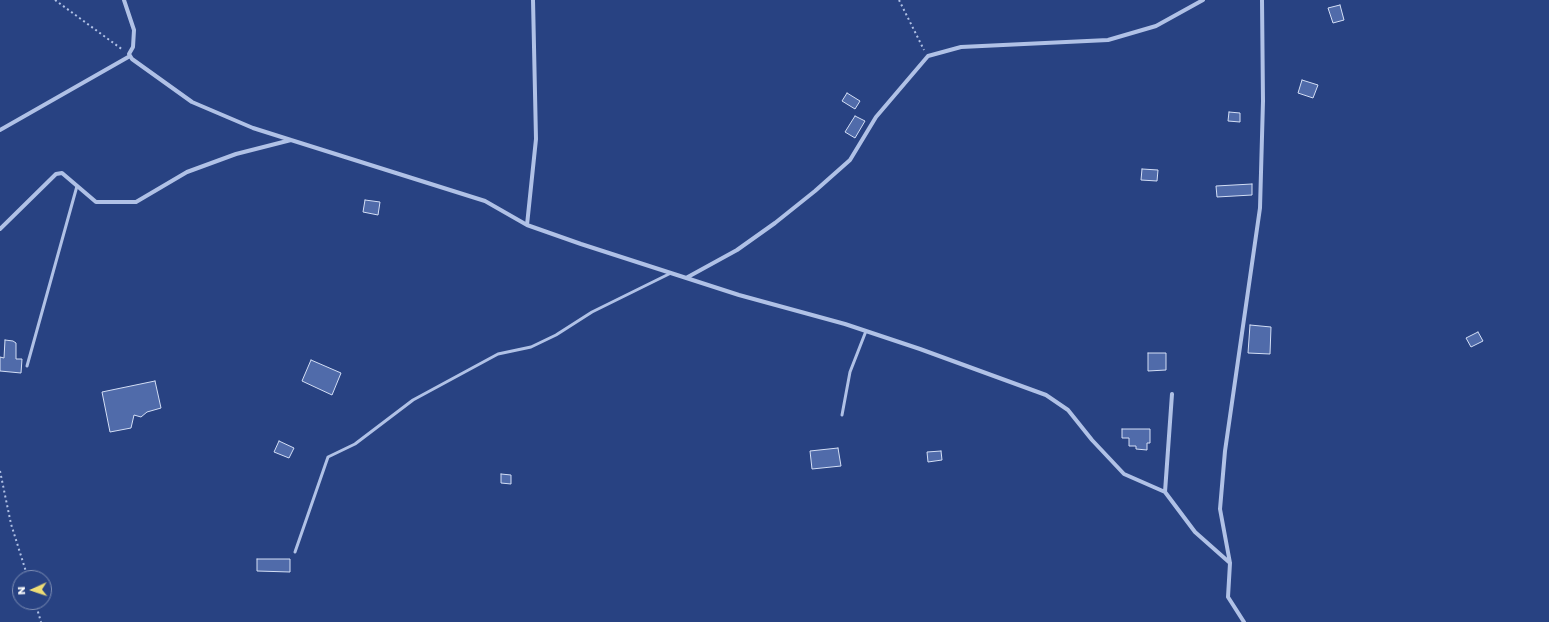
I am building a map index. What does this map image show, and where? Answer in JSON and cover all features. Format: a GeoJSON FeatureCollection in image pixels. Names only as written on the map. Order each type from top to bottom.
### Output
{"type":"FeatureCollection","features":[{"type":"Feature","properties":{"kind":"street"},"geometry":{"type":"LineString","coordinates":[[0,130],[130,56],[134,30],[124,0]]}},
{"type":"Feature","properties":{"kind":"street"},"geometry":{"type":"LineString","coordinates":[[527,225],[536,139],[533,0]]}},
{"type":"Feature","properties":{"kind":"street"},"geometry":{"type":"LineString","coordinates":[[686,278],[737,250],[775,223],[815,191],[850,160],[876,117],[928,56],[961,47],[1108,40],[1156,26],[1203,0]]}},
{"type":"Feature","properties":{"kind":"street"},"geometry":{"type":"LineString","coordinates":[[1244,622],[1228,597],[1230,563],[1220,509],[1225,451],[1260,208],[1263,101],[1262,0]]}},
{"type":"Feature","properties":{"kind":"street"},"geometry":{"type":"LineString","coordinates":[[130,56],[132,59],[192,102],[253,128],[485,201],[527,225],[581,244],[739,295],[866,331],[1046,395],[1068,410],[1092,440],[1124,474],[1165,492],[1195,532],[1230,563]]}},
{"type":"Feature","properties":{"kind":"street"},"geometry":{"type":"LineString","coordinates":[[0,229],[56,174],[62,173],[96,202],[136,202],[187,172],[236,154],[291,140]]}},
{"type":"Feature","properties":{"kind":"street"},"geometry":{"type":"LineString","coordinates":[[1165,492],[1172,394]]}},
{"type":"Feature","properties":{"kind":"lane"},"geometry":{"type":"LineString","coordinates":[[27,366],[77,186]]}},
{"type":"Feature","properties":{"kind":"lane"},"geometry":{"type":"LineString","coordinates":[[295,552],[328,457],[355,444],[413,400],[498,354],[531,347],[556,335],[592,312],[671,273]]}},
{"type":"Feature","properties":{"kind":"lane"},"geometry":{"type":"LineString","coordinates":[[842,415],[850,372],[866,331]]}},
{"type":"Feature","properties":{"kind":"path"},"geometry":{"type":"LineString","coordinates":[[55,0],[130,56]]}},
{"type":"Feature","properties":{"kind":"path"},"geometry":{"type":"LineString","coordinates":[[899,0],[928,56]]}},
{"type":"Feature","properties":{"kind":"path"},"geometry":{"type":"LineString","coordinates":[[0,471],[11,524],[25,570]]}},
{"type":"Feature","properties":{"kind":"path"},"geometry":{"type":"LineString","coordinates":[[37,610],[41,622]]}},
{"type":"Feature","properties":{"kind":"building"},"geometry":{"type":"Polygon","coordinates":[[[1340,5],[1344,20],[1333,23],[1328,8],[1340,5]]]}},
{"type":"Feature","properties":{"kind":"building"},"geometry":{"type":"Polygon","coordinates":[[[1302,80],[1318,85],[1313,98],[1298,93],[1302,80]]]}},
{"type":"Feature","properties":{"kind":"building"},"geometry":{"type":"Polygon","coordinates":[[[847,93],[860,101],[855,109],[842,101],[847,93]]]}},
{"type":"Feature","properties":{"kind":"building"},"geometry":{"type":"Polygon","coordinates":[[[1229,112],[1240,113],[1240,122],[1228,121],[1229,112]]]}},
{"type":"Feature","properties":{"kind":"building"},"geometry":{"type":"Polygon","coordinates":[[[855,116],[865,121],[855,138],[845,132],[855,116]]]}},
{"type":"Feature","properties":{"kind":"building"},"geometry":{"type":"Polygon","coordinates":[[[1142,169],[1158,170],[1157,181],[1141,180],[1142,169]]]}},
{"type":"Feature","properties":{"kind":"building"},"geometry":{"type":"Polygon","coordinates":[[[1252,184],[1252,195],[1217,197],[1216,186],[1252,184]]]}},
{"type":"Feature","properties":{"kind":"building"},"geometry":{"type":"Polygon","coordinates":[[[365,200],[380,202],[378,215],[363,212],[365,200]]]}},
{"type":"Feature","properties":{"kind":"building"},"geometry":{"type":"Polygon","coordinates":[[[1250,325],[1271,327],[1270,354],[1248,353],[1250,325]]]}},
{"type":"Feature","properties":{"kind":"building"},"geometry":{"type":"Polygon","coordinates":[[[1478,332],[1483,341],[1471,347],[1466,338],[1478,332]]]}},
{"type":"Feature","properties":{"kind":"building"},"geometry":{"type":"Polygon","coordinates":[[[5,340],[16,343],[16,359],[22,359],[21,373],[0,371],[0,357],[4,358],[5,340]]]}},
{"type":"Feature","properties":{"kind":"building"},"geometry":{"type":"Polygon","coordinates":[[[1148,353],[1166,353],[1166,370],[1148,371],[1148,353]]]}},
{"type":"Feature","properties":{"kind":"building"},"geometry":{"type":"Polygon","coordinates":[[[311,360],[341,373],[332,395],[302,381],[311,360]]]}},
{"type":"Feature","properties":{"kind":"building"},"geometry":{"type":"Polygon","coordinates":[[[155,381],[161,408],[147,412],[141,417],[134,415],[131,428],[110,432],[102,392],[155,381]]]}},
{"type":"Feature","properties":{"kind":"building"},"geometry":{"type":"Polygon","coordinates":[[[1122,429],[1150,429],[1150,443],[1147,443],[1147,450],[1136,449],[1136,446],[1129,446],[1129,438],[1122,438],[1122,429]]]}},
{"type":"Feature","properties":{"kind":"building"},"geometry":{"type":"Polygon","coordinates":[[[279,441],[294,448],[289,458],[274,452],[279,441]]]}},
{"type":"Feature","properties":{"kind":"building"},"geometry":{"type":"Polygon","coordinates":[[[838,448],[841,466],[812,469],[810,451],[838,448]]]}},
{"type":"Feature","properties":{"kind":"building"},"geometry":{"type":"Polygon","coordinates":[[[941,451],[942,460],[928,462],[927,452],[941,451]]]}},
{"type":"Feature","properties":{"kind":"building"},"geometry":{"type":"Polygon","coordinates":[[[501,474],[511,475],[511,484],[501,483],[501,474]]]}},
{"type":"Feature","properties":{"kind":"building"},"geometry":{"type":"Polygon","coordinates":[[[257,559],[290,559],[290,572],[257,571],[257,559]]]}}]}
